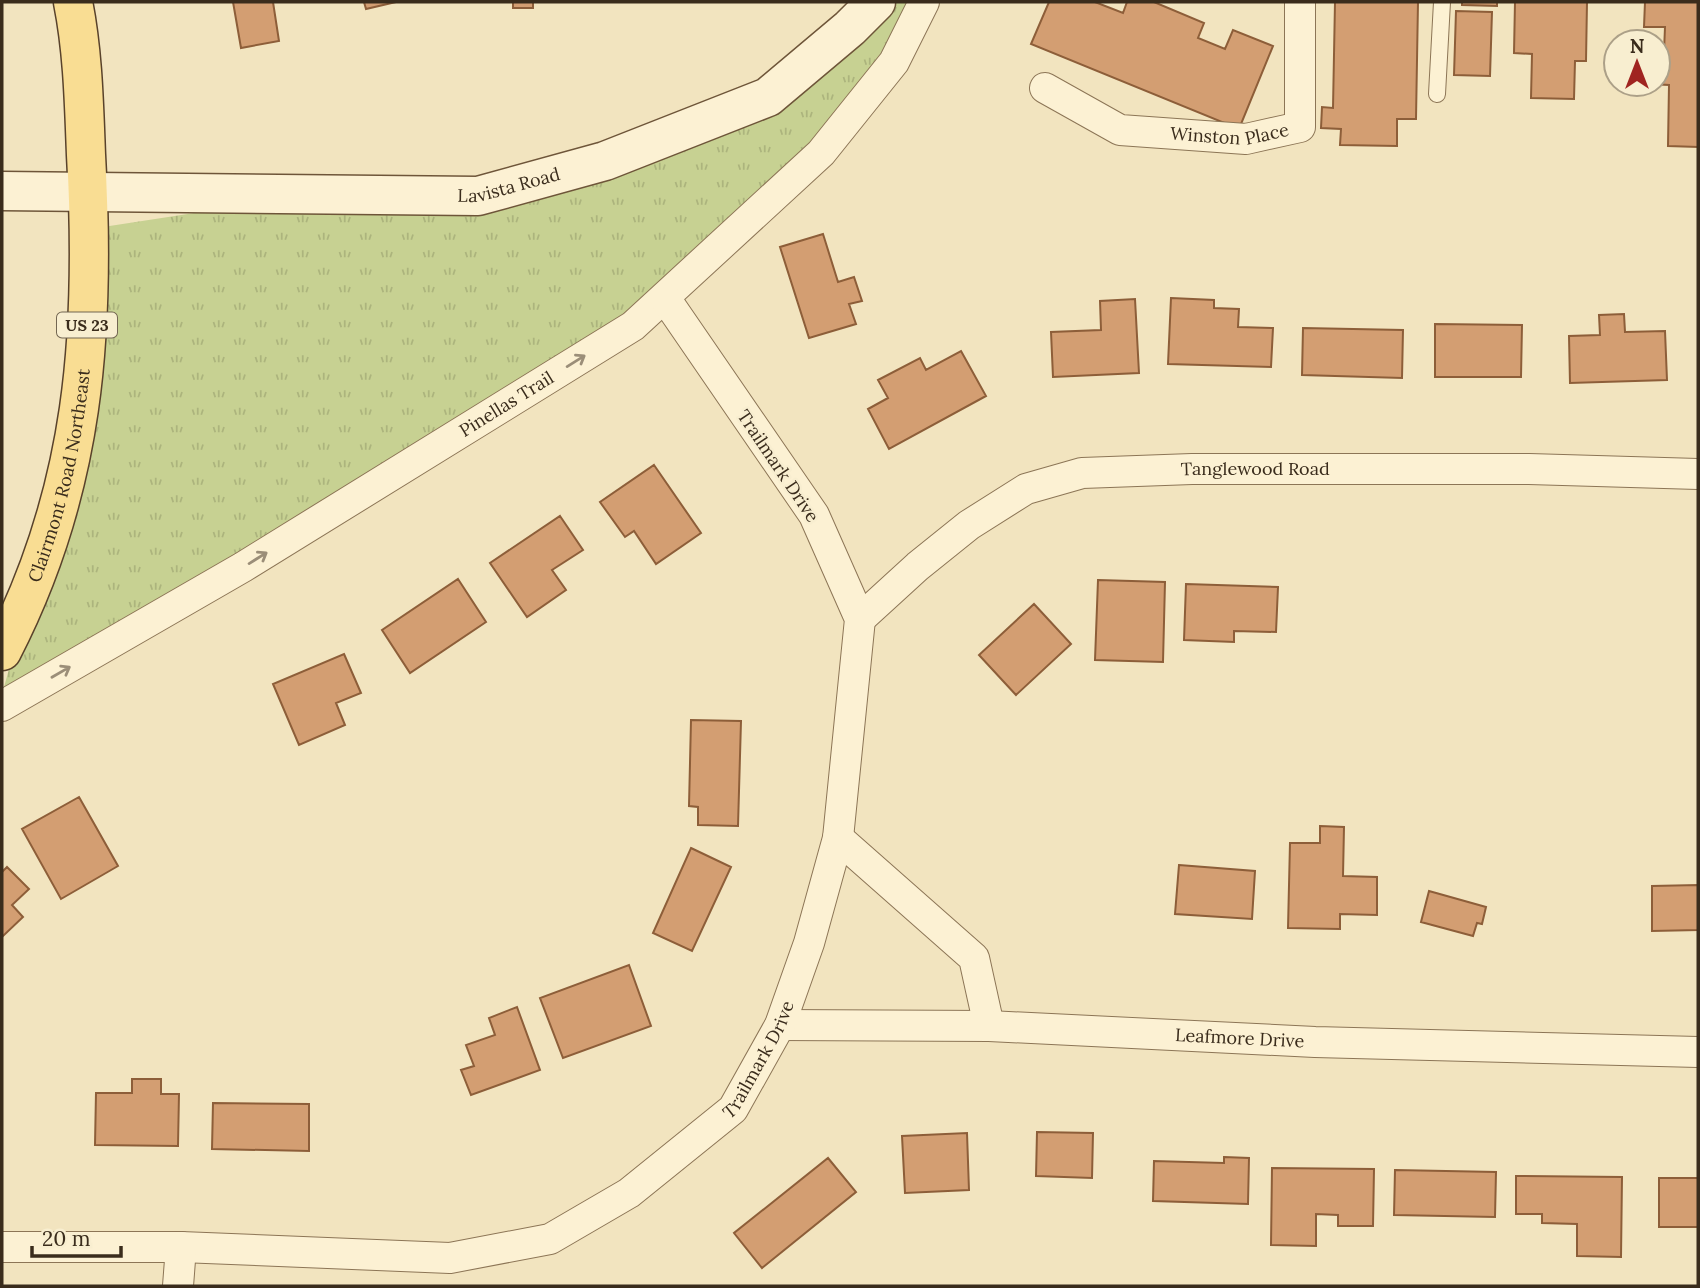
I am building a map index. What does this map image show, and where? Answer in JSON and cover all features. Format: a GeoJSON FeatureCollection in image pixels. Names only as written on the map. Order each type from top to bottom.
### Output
{"type":"FeatureCollection","features":[{"type":"Feature","properties":{"kind":"main road","name":"Clairmont Road Northeast"},"geometry":{"type":"LineString","coordinates":[[2,650],[24,606],[52,535],[73,457],[86,350],[88,192],[82,81],[73,2]]}},
{"type":"Feature","properties":{"kind":"main road","name":"Lavista Road"},"geometry":{"type":"LineString","coordinates":[[2,191],[478,196],[605,161],[768,97],[850,28],[876,2]]}},
{"type":"Feature","properties":{"kind":"street","name":"Pinellas Trail"},"geometry":{"type":"LineString","coordinates":[[2,706],[255,560],[633,326],[821,153],[894,62],[924,2]]}},
{"type":"Feature","properties":{"kind":"street","name":"Winston Place"},"geometry":{"type":"LineString","coordinates":[[1045,88],[1120,130],[1246,139],[1300,127],[1300,2]]}},
{"type":"Feature","properties":{"kind":"street","name":"Trailmark Drive"},"geometry":{"type":"LineString","coordinates":[[2,1247],[181,1247],[450,1258],[550,1239],[629,1193],[733,1109],[780,1025],[809,943],[838,838],[860,619],[814,516],[665,298]]}},
{"type":"Feature","properties":{"kind":"street","name":"Tanglewood Road"},"geometry":{"type":"LineString","coordinates":[[860,619],[969,526],[1026,489],[1082,473],[1192,469],[1529,469],[1698,474]]}},
{"type":"Feature","properties":{"kind":"street"},"geometry":{"type":"LineString","coordinates":[[838,838],[974,958],[989,1026]]}},
{"type":"Feature","properties":{"kind":"street","name":"Leafmore Drive"},"geometry":{"type":"LineString","coordinates":[[780,1025],[989,1026],[1315,1042],[1698,1052]]}},
{"type":"Feature","properties":{"kind":"street"},"geometry":{"type":"LineString","coordinates":[[178,1286],[181,1247]]}},
{"type":"Feature","properties":{"kind":"lane"},"geometry":{"type":"LineString","coordinates":[[1437,94],[1442,2]]}},
{"type":"Feature","properties":{"kind":"green space"},"geometry":{"type":"Polygon","coordinates":[[[876,2],[924,2],[894,62],[665,298],[2,694],[80,418],[90,229],[330,192],[478,196],[768,97],[876,2]]]}},
{"type":"Feature","properties":{"kind":"building"},"geometry":{"type":"Polygon","coordinates":[[[233,2],[273,2],[279,41],[241,48],[233,2]]]}},
{"type":"Feature","properties":{"kind":"building"},"geometry":{"type":"Polygon","coordinates":[[[364,2],[396,2],[366,9],[364,2]]]}},
{"type":"Feature","properties":{"kind":"building"},"geometry":{"type":"Polygon","coordinates":[[[513,2],[533,2],[533,8],[513,8],[513,2]]]}},
{"type":"Feature","properties":{"kind":"building"},"geometry":{"type":"Polygon","coordinates":[[[1049,2],[1095,2],[1123,13],[1127,2],[1154,2],[1204,23],[1198,38],[1225,49],[1233,30],[1273,46],[1239,129],[1031,44],[1049,2]]]}},
{"type":"Feature","properties":{"kind":"building"},"geometry":{"type":"Polygon","coordinates":[[[1335,2],[1418,2],[1416,119],[1397,119],[1397,146],[1340,145],[1341,129],[1321,128],[1322,107],[1333,108],[1335,2]]]}},
{"type":"Feature","properties":{"kind":"building"},"geometry":{"type":"Polygon","coordinates":[[[1462,2],[1497,2],[1497,6],[1462,5],[1462,2]]]}},
{"type":"Feature","properties":{"kind":"building"},"geometry":{"type":"Polygon","coordinates":[[[1515,2],[1587,2],[1586,61],[1575,61],[1574,99],[1531,98],[1532,54],[1514,53],[1515,2]]]}},
{"type":"Feature","properties":{"kind":"building"},"geometry":{"type":"Polygon","coordinates":[[[1645,2],[1698,2],[1698,147],[1668,146],[1669,98],[1672,98],[1672,28],[1644,27],[1645,2]]]}},
{"type":"Feature","properties":{"kind":"building"},"geometry":{"type":"Polygon","coordinates":[[[1456,11],[1492,12],[1490,76],[1454,75],[1456,11]]]}},
{"type":"Feature","properties":{"kind":"building"},"geometry":{"type":"Polygon","coordinates":[[[823,234],[838,282],[854,277],[862,301],[849,304],[856,324],[809,338],[780,247],[823,234]]]}},
{"type":"Feature","properties":{"kind":"building"},"geometry":{"type":"Polygon","coordinates":[[[1171,298],[1214,300],[1214,308],[1239,309],[1238,327],[1273,328],[1271,367],[1168,364],[1171,298]]]}},
{"type":"Feature","properties":{"kind":"building"},"geometry":{"type":"Polygon","coordinates":[[[1135,299],[1139,373],[1053,377],[1051,332],[1101,330],[1100,301],[1135,299]]]}},
{"type":"Feature","properties":{"kind":"building"},"geometry":{"type":"Polygon","coordinates":[[[1624,314],[1625,332],[1665,331],[1667,380],[1570,383],[1569,336],[1600,335],[1599,315],[1624,314]]]}},
{"type":"Feature","properties":{"kind":"building"},"geometry":{"type":"Polygon","coordinates":[[[1435,324],[1522,325],[1521,377],[1435,377],[1435,324]]]}},
{"type":"Feature","properties":{"kind":"building"},"geometry":{"type":"Polygon","coordinates":[[[1303,328],[1403,330],[1402,378],[1302,375],[1303,328]]]}},
{"type":"Feature","properties":{"kind":"building"},"geometry":{"type":"Polygon","coordinates":[[[961,351],[986,396],[889,449],[868,409],[888,398],[878,380],[920,358],[926,370],[961,351]]]}},
{"type":"Feature","properties":{"kind":"building"},"geometry":{"type":"Polygon","coordinates":[[[654,465],[701,533],[656,564],[634,531],[625,537],[600,502],[654,465]]]}},
{"type":"Feature","properties":{"kind":"building"},"geometry":{"type":"Polygon","coordinates":[[[560,516],[583,550],[552,570],[566,590],[527,617],[490,563],[560,516]]]}},
{"type":"Feature","properties":{"kind":"building"},"geometry":{"type":"Polygon","coordinates":[[[458,579],[486,622],[410,673],[382,630],[458,579]]]}},
{"type":"Feature","properties":{"kind":"building"},"geometry":{"type":"Polygon","coordinates":[[[1098,580],[1165,582],[1163,662],[1095,660],[1098,580]]]}},
{"type":"Feature","properties":{"kind":"building"},"geometry":{"type":"Polygon","coordinates":[[[1186,584],[1278,587],[1276,632],[1234,631],[1234,642],[1184,640],[1186,584]]]}},
{"type":"Feature","properties":{"kind":"building"},"geometry":{"type":"Polygon","coordinates":[[[1034,604],[1071,644],[1016,695],[979,655],[1034,604]]]}},
{"type":"Feature","properties":{"kind":"building"},"geometry":{"type":"Polygon","coordinates":[[[344,654],[361,693],[336,703],[345,725],[299,745],[273,684],[344,654]]]}},
{"type":"Feature","properties":{"kind":"building"},"geometry":{"type":"Polygon","coordinates":[[[691,720],[741,721],[738,826],[698,825],[698,807],[689,806],[691,720]]]}},
{"type":"Feature","properties":{"kind":"building"},"geometry":{"type":"Polygon","coordinates":[[[79,797],[118,866],[61,899],[22,829],[79,797]]]}},
{"type":"Feature","properties":{"kind":"building"},"geometry":{"type":"Polygon","coordinates":[[[1320,826],[1344,827],[1343,876],[1377,877],[1377,915],[1340,914],[1340,929],[1288,928],[1290,843],[1320,843],[1320,826]]]}},
{"type":"Feature","properties":{"kind":"building"},"geometry":{"type":"Polygon","coordinates":[[[691,848],[731,867],[692,951],[653,933],[691,848]]]}},
{"type":"Feature","properties":{"kind":"building"},"geometry":{"type":"Polygon","coordinates":[[[1179,865],[1255,871],[1252,919],[1175,914],[1179,865]]]}},
{"type":"Feature","properties":{"kind":"building"},"geometry":{"type":"Polygon","coordinates":[[[7,867],[29,889],[12,905],[23,917],[2,937],[2,872],[7,867]]]}},
{"type":"Feature","properties":{"kind":"building"},"geometry":{"type":"Polygon","coordinates":[[[1698,885],[1698,930],[1652,931],[1652,886],[1698,885]]]}},
{"type":"Feature","properties":{"kind":"building"},"geometry":{"type":"Polygon","coordinates":[[[1429,891],[1486,907],[1482,924],[1477,923],[1473,936],[1421,922],[1429,891]]]}},
{"type":"Feature","properties":{"kind":"building"},"geometry":{"type":"Polygon","coordinates":[[[629,965],[651,1026],[563,1058],[540,998],[629,965]]]}},
{"type":"Feature","properties":{"kind":"building"},"geometry":{"type":"Polygon","coordinates":[[[517,1007],[540,1070],[471,1095],[461,1070],[474,1066],[466,1045],[495,1035],[489,1018],[517,1007]]]}},
{"type":"Feature","properties":{"kind":"building"},"geometry":{"type":"Polygon","coordinates":[[[132,1079],[161,1079],[161,1094],[179,1094],[178,1146],[95,1145],[96,1093],[132,1093],[132,1079]]]}},
{"type":"Feature","properties":{"kind":"building"},"geometry":{"type":"Polygon","coordinates":[[[213,1103],[309,1104],[309,1151],[212,1149],[213,1103]]]}},
{"type":"Feature","properties":{"kind":"building"},"geometry":{"type":"Polygon","coordinates":[[[1037,1132],[1093,1133],[1092,1178],[1036,1176],[1037,1132]]]}},
{"type":"Feature","properties":{"kind":"building"},"geometry":{"type":"Polygon","coordinates":[[[967,1133],[969,1190],[905,1193],[902,1136],[967,1133]]]}},
{"type":"Feature","properties":{"kind":"building"},"geometry":{"type":"Polygon","coordinates":[[[1224,1157],[1249,1158],[1248,1204],[1153,1201],[1154,1161],[1224,1163],[1224,1157]]]}},
{"type":"Feature","properties":{"kind":"building"},"geometry":{"type":"Polygon","coordinates":[[[828,1158],[856,1192],[762,1268],[734,1233],[828,1158]]]}},
{"type":"Feature","properties":{"kind":"building"},"geometry":{"type":"Polygon","coordinates":[[[1272,1168],[1374,1169],[1373,1226],[1338,1226],[1338,1215],[1316,1214],[1316,1246],[1271,1245],[1272,1168]]]}},
{"type":"Feature","properties":{"kind":"building"},"geometry":{"type":"Polygon","coordinates":[[[1395,1170],[1496,1172],[1495,1217],[1394,1215],[1395,1170]]]}},
{"type":"Feature","properties":{"kind":"building"},"geometry":{"type":"Polygon","coordinates":[[[1516,1176],[1622,1177],[1621,1257],[1577,1256],[1577,1224],[1542,1223],[1542,1214],[1516,1214],[1516,1176]]]}},
{"type":"Feature","properties":{"kind":"building"},"geometry":{"type":"Polygon","coordinates":[[[1659,1178],[1698,1178],[1698,1227],[1659,1227],[1659,1178]]]}}]}
